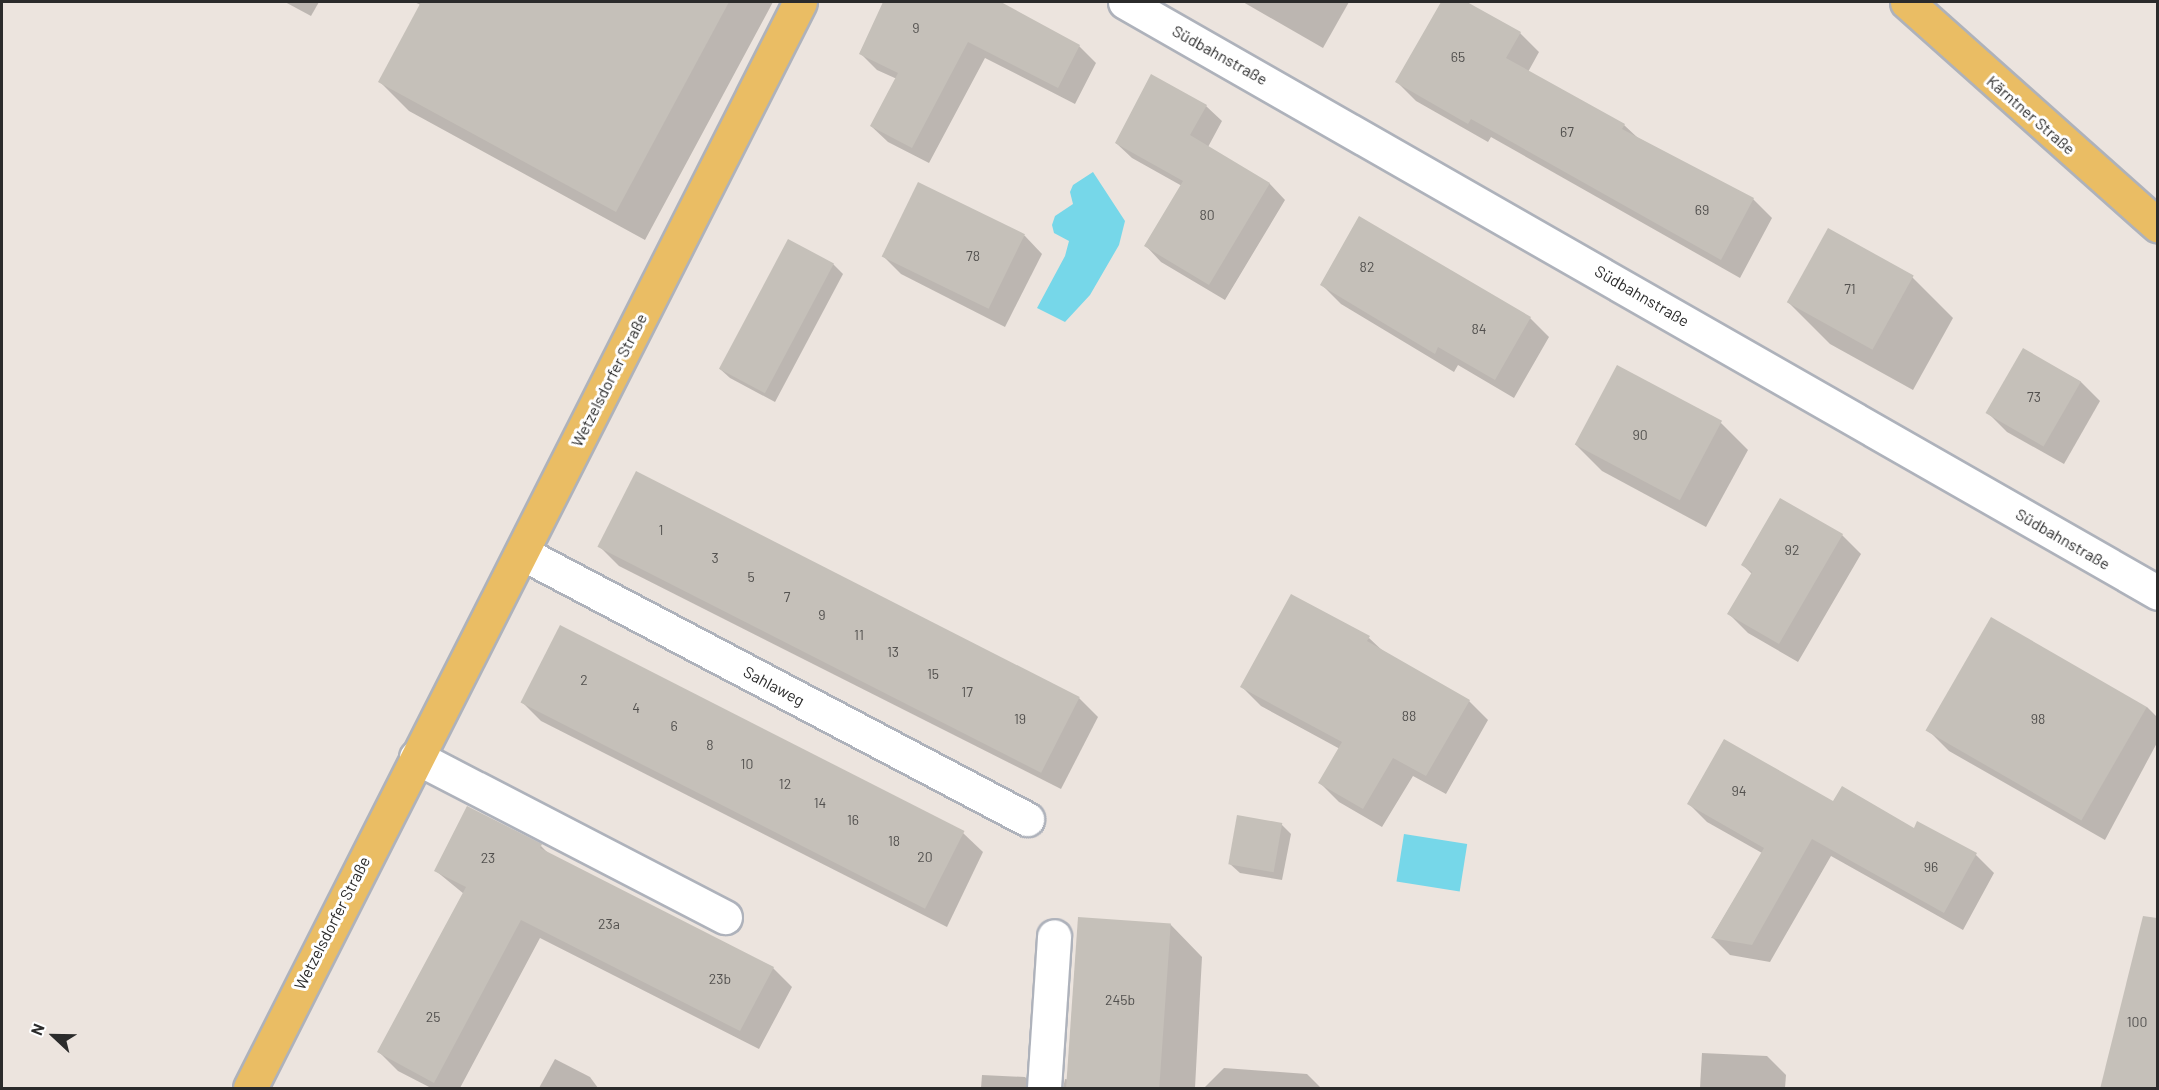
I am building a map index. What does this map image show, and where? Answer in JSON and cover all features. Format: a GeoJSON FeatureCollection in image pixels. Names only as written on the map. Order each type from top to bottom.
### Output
{"type":"FeatureCollection","features":[{"type":"Feature","properties":{"kind":"main road","name":"Wetzelsdorfer Straße"},"geometry":{"type":"LineString","coordinates":[[250,1089],[800,2]]}},
{"type":"Feature","properties":{"kind":"main road","name":"Kärntner Straße"},"geometry":{"type":"LineString","coordinates":[[1907,2],[2157,226]]}},
{"type":"Feature","properties":{"kind":"street","name":"Südbahnstraße"},"geometry":{"type":"LineString","coordinates":[[1130,3],[2157,593]]}},
{"type":"Feature","properties":{"kind":"street","name":"Sahlaweg"},"geometry":{"type":"LineString","coordinates":[[522,553],[1027,819]]}},
{"type":"Feature","properties":{"kind":"street"},"geometry":{"type":"LineString","coordinates":[[416,757],[725,917]]}},
{"type":"Feature","properties":{"kind":"street"},"geometry":{"type":"LineString","coordinates":[[1044,1089],[1054,936]]}},
{"type":"Feature","properties":{"kind":"water"},"geometry":{"type":"Polygon","coordinates":[[[1093,172],[1125,221],[1119,245],[1090,295],[1065,322],[1037,308],[1065,256],[1069,241],[1054,233],[1052,225],[1055,216],[1073,204],[1070,192],[1073,185],[1093,172]]]}},
{"type":"Feature","properties":{"kind":"water"},"geometry":{"type":"Polygon","coordinates":[[[1404,834],[1467,844],[1460,891],[1396,881],[1404,834]]]}},
{"type":"Feature","properties":{"kind":"building"},"geometry":{"type":"Polygon","coordinates":[[[421,2],[729,2],[616,212],[378,82],[421,2]]]}},
{"type":"Feature","properties":{"kind":"building"},"geometry":{"type":"Polygon","coordinates":[[[883,2],[1001,2],[1080,45],[1058,88],[968,42],[912,148],[870,126],[898,73],[859,54],[883,2]]]}},
{"type":"Feature","properties":{"kind":"building"},"geometry":{"type":"Polygon","coordinates":[[[1441,2],[1467,2],[1521,32],[1506,58],[1625,124],[1622,129],[1754,198],[1721,260],[1471,119],[1468,124],[1395,82],[1441,2]]]}},
{"type":"Feature","properties":{"kind":"building"},"geometry":{"type":"Polygon","coordinates":[[[1151,74],[1207,105],[1190,135],[1270,183],[1209,285],[1144,246],[1183,181],[1115,143],[1151,74]]]}},
{"type":"Feature","properties":{"kind":"building"},"geometry":{"type":"Polygon","coordinates":[[[918,182],[1025,234],[989,309],[882,257],[918,182]]]}},
{"type":"Feature","properties":{"kind":"building"},"geometry":{"type":"Polygon","coordinates":[[[1359,216],[1531,317],[1495,380],[1438,347],[1435,354],[1320,285],[1359,216]]]}},
{"type":"Feature","properties":{"kind":"building"},"geometry":{"type":"Polygon","coordinates":[[[1828,228],[1914,276],[1873,350],[1787,302],[1828,228]]]}},
{"type":"Feature","properties":{"kind":"building"},"geometry":{"type":"Polygon","coordinates":[[[788,239],[834,263],[765,393],[719,369],[788,239]]]}},
{"type":"Feature","properties":{"kind":"building"},"geometry":{"type":"Polygon","coordinates":[[[2023,348],[2081,381],[2044,446],[1986,413],[2023,348]]]}},
{"type":"Feature","properties":{"kind":"building"},"geometry":{"type":"Polygon","coordinates":[[[1617,365],[1722,421],[1680,500],[1575,444],[1617,365]]]}},
{"type":"Feature","properties":{"kind":"building"},"geometry":{"type":"Polygon","coordinates":[[[636,471],[1080,697],[1041,773],[597,547],[636,471]]]}},
{"type":"Feature","properties":{"kind":"building"},"geometry":{"type":"Polygon","coordinates":[[[1780,498],[1843,534],[1779,644],[1727,614],[1752,572],[1741,565],[1780,498]]]}},
{"type":"Feature","properties":{"kind":"building"},"geometry":{"type":"Polygon","coordinates":[[[1291,594],[1370,636],[1367,641],[1470,700],[1426,776],[1393,758],[1363,809],[1318,783],[1342,742],[1240,687],[1291,594]]]}},
{"type":"Feature","properties":{"kind":"building"},"geometry":{"type":"Polygon","coordinates":[[[1991,617],[2147,707],[2081,820],[1926,730],[1991,617]]]}},
{"type":"Feature","properties":{"kind":"building"},"geometry":{"type":"Polygon","coordinates":[[[560,625],[965,831],[925,909],[521,703],[560,625]]]}},
{"type":"Feature","properties":{"kind":"building"},"geometry":{"type":"Polygon","coordinates":[[[1724,739],[1833,801],[1842,786],[1914,828],[1917,821],[1977,853],[1944,913],[1812,839],[1752,945],[1711,938],[1764,848],[1687,804],[1724,739]]]}},
{"type":"Feature","properties":{"kind":"building"},"geometry":{"type":"Polygon","coordinates":[[[467,806],[542,844],[540,848],[774,967],[740,1031],[521,920],[434,1083],[377,1052],[466,887],[434,871],[467,806]]]}},
{"type":"Feature","properties":{"kind":"building"},"geometry":{"type":"Polygon","coordinates":[[[1237,815],[1282,823],[1274,872],[1228,864],[1237,815]]]}},
{"type":"Feature","properties":{"kind":"building"},"geometry":{"type":"Polygon","coordinates":[[[2143,916],[2157,918],[2157,1089],[2100,1089],[2143,916]]]}},
{"type":"Feature","properties":{"kind":"building"},"geometry":{"type":"Polygon","coordinates":[[[1078,917],[1171,923],[1159,1088],[1066,1088],[1078,917]]]}}]}
